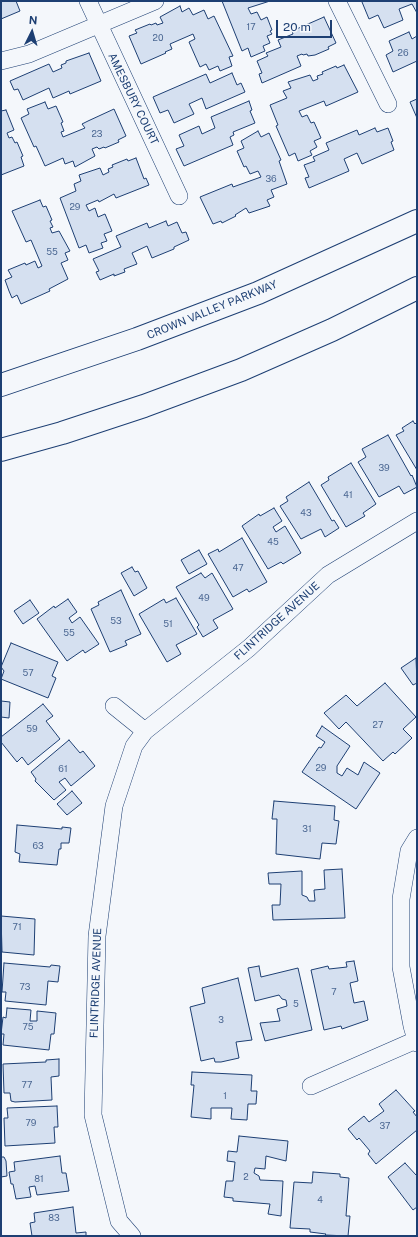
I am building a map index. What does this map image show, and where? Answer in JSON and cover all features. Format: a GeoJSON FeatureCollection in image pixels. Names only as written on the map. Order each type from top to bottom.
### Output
{"type":"FeatureCollection","features":[{"type":"Feature","properties":{"kind":"main road","name":"CROWN VALLEY PARKWAY"},"geometry":{"type":"LineString","coordinates":[[1,385],[137,340],[258,293],[417,221]]}},
{"type":"Feature","properties":{"kind":"main road"},"geometry":{"type":"LineString","coordinates":[[1,450],[62,433],[144,406],[241,370],[332,330],[417,288]]}},
{"type":"Feature","properties":{"kind":"street","name":"AMESBURY COURT"},"geometry":{"type":"LineString","coordinates":[[88,1],[179,196]]}},
{"type":"Feature","properties":{"kind":"street"},"geometry":{"type":"LineString","coordinates":[[1,61],[29,54],[155,1]]}},
{"type":"Feature","properties":{"kind":"street"},"geometry":{"type":"LineString","coordinates":[[337,1],[388,104]]}},
{"type":"Feature","properties":{"kind":"street","name":"FLINTRIDGE AVENUE"},"geometry":{"type":"LineString","coordinates":[[132,1236],[119,1221],[93,1115],[97,936],[114,806],[134,746],[145,731],[249,648],[328,575],[417,521]]}},
{"type":"Feature","properties":{"kind":"street"},"geometry":{"type":"LineString","coordinates":[[114,706],[145,731]]}},
{"type":"Feature","properties":{"kind":"street"},"geometry":{"type":"LineString","coordinates":[[311,1086],[416,1042],[401,967],[401,899],[409,851],[417,838]]}},
{"type":"Feature","properties":{"kind":"building"},"geometry":{"type":"Polygon","coordinates":[[[1,1],[16,1],[20,11],[1,19],[1,1]]]}},
{"type":"Feature","properties":{"kind":"building"},"geometry":{"type":"Polygon","coordinates":[[[222,1],[270,1],[248,8],[251,14],[257,12],[261,20],[267,17],[272,34],[267,36],[270,43],[263,46],[265,51],[251,57],[248,48],[242,51],[222,1]]]}},
{"type":"Feature","properties":{"kind":"building"},"geometry":{"type":"Polygon","coordinates":[[[417,1],[417,13],[412,4],[399,9],[403,20],[384,28],[378,15],[369,19],[362,2],[417,1]]]}},
{"type":"Feature","properties":{"kind":"building"},"geometry":{"type":"Polygon","coordinates":[[[180,6],[182,12],[189,8],[193,15],[204,10],[208,19],[214,16],[233,56],[229,57],[232,66],[220,71],[218,66],[209,70],[206,64],[200,67],[189,42],[195,39],[193,34],[170,44],[172,49],[165,52],[166,53],[141,64],[129,36],[137,33],[135,30],[150,24],[156,23],[157,25],[163,23],[160,17],[180,6]]]}},
{"type":"Feature","properties":{"kind":"building"},"geometry":{"type":"Polygon","coordinates":[[[324,17],[336,43],[328,47],[329,49],[315,55],[308,56],[307,54],[302,54],[297,56],[301,66],[262,83],[259,74],[262,73],[257,61],[268,56],[266,53],[281,47],[278,40],[293,34],[292,31],[324,17]]]}},
{"type":"Feature","properties":{"kind":"building"},"geometry":{"type":"Polygon","coordinates":[[[409,32],[412,39],[417,36],[417,61],[393,72],[386,55],[393,51],[389,41],[409,32]]]}},
{"type":"Feature","properties":{"kind":"building"},"geometry":{"type":"Polygon","coordinates":[[[89,53],[101,81],[70,94],[69,91],[53,98],[49,88],[23,100],[18,89],[14,90],[10,81],[49,64],[53,72],[62,68],[61,65],[66,63],[66,61],[89,53]]]}},
{"type":"Feature","properties":{"kind":"building"},"geometry":{"type":"Polygon","coordinates":[[[344,65],[358,92],[326,106],[324,101],[299,111],[302,117],[307,115],[311,123],[314,122],[321,138],[314,141],[317,147],[310,151],[312,155],[298,161],[295,153],[289,156],[276,126],[278,125],[270,105],[287,98],[283,91],[291,88],[288,82],[310,75],[313,81],[318,79],[317,76],[323,74],[322,72],[336,66],[337,68],[344,65]]]}},
{"type":"Feature","properties":{"kind":"building"},"geometry":{"type":"Polygon","coordinates":[[[232,73],[237,85],[241,83],[245,92],[206,109],[202,98],[189,104],[194,114],[174,123],[168,110],[160,113],[153,97],[206,74],[210,83],[232,73]]]}},
{"type":"Feature","properties":{"kind":"building"},"geometry":{"type":"Polygon","coordinates":[[[417,99],[417,118],[410,102],[417,99]]]}},
{"type":"Feature","properties":{"kind":"building"},"geometry":{"type":"Polygon","coordinates":[[[249,101],[252,110],[250,111],[255,123],[233,132],[234,135],[230,137],[233,145],[184,166],[176,149],[184,146],[179,135],[199,126],[202,134],[215,128],[211,117],[249,101]]]}},
{"type":"Feature","properties":{"kind":"building"},"geometry":{"type":"Polygon","coordinates":[[[45,102],[48,109],[56,106],[63,122],[61,123],[64,131],[61,132],[63,137],[85,128],[82,124],[114,109],[126,136],[118,140],[119,142],[105,148],[99,149],[97,147],[92,149],[95,156],[75,167],[73,161],[65,164],[63,158],[45,166],[36,146],[34,147],[21,118],[29,114],[27,109],[45,102]]]}},
{"type":"Feature","properties":{"kind":"building"},"geometry":{"type":"Polygon","coordinates":[[[6,110],[14,130],[7,133],[9,138],[12,137],[15,143],[17,142],[23,156],[21,157],[24,166],[1,175],[1,111],[6,110]]]}},
{"type":"Feature","properties":{"kind":"building"},"geometry":{"type":"Polygon","coordinates":[[[375,128],[377,132],[388,128],[393,141],[391,142],[394,150],[362,164],[357,153],[344,159],[349,171],[309,188],[305,178],[309,177],[304,165],[315,161],[313,157],[329,150],[326,143],[357,130],[359,135],[375,128]]]}},
{"type":"Feature","properties":{"kind":"building"},"geometry":{"type":"Polygon","coordinates":[[[258,131],[261,137],[269,133],[281,160],[279,161],[287,184],[271,190],[274,197],[267,200],[270,206],[249,213],[246,208],[235,215],[236,216],[222,223],[221,221],[213,224],[200,197],[232,184],[233,187],[261,177],[258,171],[250,174],[246,166],[244,167],[237,151],[244,148],[241,141],[258,131]]]}},
{"type":"Feature","properties":{"kind":"building"},"geometry":{"type":"Polygon","coordinates":[[[136,158],[144,179],[146,178],[149,185],[116,198],[114,194],[99,202],[98,200],[86,205],[89,211],[95,208],[98,217],[105,214],[112,231],[104,234],[107,241],[101,243],[103,248],[89,253],[86,245],[79,248],[60,198],[76,191],[74,184],[81,181],[79,175],[100,168],[103,175],[109,172],[108,169],[113,167],[112,165],[127,159],[128,161],[136,158]]]}},
{"type":"Feature","properties":{"kind":"building"},"geometry":{"type":"Polygon","coordinates":[[[40,200],[43,207],[46,206],[52,220],[50,221],[53,227],[50,228],[52,233],[59,231],[70,251],[65,253],[68,260],[61,263],[68,279],[49,289],[50,291],[21,304],[17,295],[12,298],[9,291],[5,280],[12,277],[8,270],[25,263],[26,265],[35,261],[38,268],[42,266],[31,240],[26,242],[12,211],[40,200]]]}},
{"type":"Feature","properties":{"kind":"building"},"geometry":{"type":"Polygon","coordinates":[[[166,221],[168,226],[177,222],[182,233],[186,232],[189,240],[174,247],[174,249],[152,258],[147,246],[132,253],[137,264],[124,269],[125,272],[114,276],[114,274],[100,280],[96,272],[99,271],[93,259],[121,247],[116,236],[147,223],[149,228],[166,221]]]}},
{"type":"Feature","properties":{"kind":"building"},"geometry":{"type":"Polygon","coordinates":[[[413,421],[415,424],[417,422],[417,470],[396,435],[404,431],[402,428],[413,421]]]}},
{"type":"Feature","properties":{"kind":"building"},"geometry":{"type":"Polygon","coordinates":[[[388,435],[411,476],[412,475],[417,487],[404,494],[399,486],[379,497],[358,462],[366,457],[362,449],[388,435]]]}},
{"type":"Feature","properties":{"kind":"building"},"geometry":{"type":"Polygon","coordinates":[[[351,463],[376,504],[363,513],[365,516],[346,527],[321,485],[329,480],[328,477],[351,463]]]}},
{"type":"Feature","properties":{"kind":"building"},"geometry":{"type":"Polygon","coordinates":[[[309,482],[332,521],[334,520],[339,528],[325,537],[321,529],[301,539],[280,506],[288,501],[286,497],[309,482]]]}},
{"type":"Feature","properties":{"kind":"building"},"geometry":{"type":"Polygon","coordinates":[[[274,508],[282,521],[273,527],[276,532],[285,526],[301,553],[283,564],[281,562],[268,569],[242,526],[259,514],[260,516],[274,508]]]}},
{"type":"Feature","properties":{"kind":"building"},"geometry":{"type":"Polygon","coordinates":[[[242,538],[267,582],[249,592],[247,589],[233,597],[208,554],[218,549],[219,552],[242,538]]]}},
{"type":"Feature","properties":{"kind":"building"},"geometry":{"type":"Polygon","coordinates":[[[199,550],[207,564],[189,574],[181,560],[199,550]]]}},
{"type":"Feature","properties":{"kind":"building"},"geometry":{"type":"Polygon","coordinates":[[[132,567],[135,572],[138,571],[147,588],[134,596],[121,573],[132,567]]]}},
{"type":"Feature","properties":{"kind":"building"},"geometry":{"type":"Polygon","coordinates":[[[201,573],[205,578],[212,573],[233,609],[213,620],[218,628],[203,637],[197,627],[199,625],[176,587],[201,573]]]}},
{"type":"Feature","properties":{"kind":"building"},"geometry":{"type":"Polygon","coordinates":[[[121,590],[141,634],[125,641],[127,645],[110,652],[91,609],[99,605],[98,602],[121,590]]]}},
{"type":"Feature","properties":{"kind":"building"},"geometry":{"type":"Polygon","coordinates":[[[176,598],[197,634],[176,645],[181,654],[167,662],[139,614],[164,599],[166,603],[176,598]]]}},
{"type":"Feature","properties":{"kind":"building"},"geometry":{"type":"Polygon","coordinates":[[[68,599],[77,612],[69,618],[72,623],[80,617],[99,644],[85,653],[83,650],[67,661],[37,619],[54,606],[55,608],[68,599]]]}},
{"type":"Feature","properties":{"kind":"building"},"geometry":{"type":"Polygon","coordinates":[[[30,600],[39,613],[23,624],[14,611],[30,600]]]}},
{"type":"Feature","properties":{"kind":"building"},"geometry":{"type":"Polygon","coordinates":[[[11,643],[58,662],[52,676],[56,678],[48,698],[1,679],[4,671],[1,667],[11,643]]]}},
{"type":"Feature","properties":{"kind":"building"},"geometry":{"type":"Polygon","coordinates":[[[416,658],[417,683],[413,685],[401,668],[416,658]]]}},
{"type":"Feature","properties":{"kind":"building"},"geometry":{"type":"Polygon","coordinates":[[[385,683],[416,717],[403,729],[412,738],[395,754],[393,752],[383,761],[346,722],[339,729],[324,713],[346,695],[357,706],[385,683]]]}},
{"type":"Feature","properties":{"kind":"building"},"geometry":{"type":"Polygon","coordinates":[[[1,701],[10,702],[9,718],[1,717],[1,701]]]}},
{"type":"Feature","properties":{"kind":"building"},"geometry":{"type":"Polygon","coordinates":[[[43,704],[53,716],[46,721],[60,739],[28,765],[22,757],[17,762],[1,742],[1,737],[43,704]]]}},
{"type":"Feature","properties":{"kind":"building"},"geometry":{"type":"Polygon","coordinates":[[[322,726],[350,746],[337,766],[337,773],[342,776],[347,768],[358,775],[364,762],[380,773],[356,809],[302,772],[319,747],[321,748],[325,742],[316,736],[322,726]]]}},
{"type":"Feature","properties":{"kind":"building"},"geometry":{"type":"Polygon","coordinates":[[[69,740],[80,753],[83,751],[95,766],[71,786],[65,778],[59,782],[66,790],[54,800],[35,781],[36,779],[31,772],[69,740]]]}},
{"type":"Feature","properties":{"kind":"building"},"geometry":{"type":"Polygon","coordinates":[[[72,791],[82,803],[67,815],[57,804],[72,791]]]}},
{"type":"Feature","properties":{"kind":"building"},"geometry":{"type":"Polygon","coordinates":[[[274,801],[335,806],[334,820],[339,821],[336,844],[322,843],[320,859],[276,854],[277,819],[272,819],[274,801]]]}},
{"type":"Feature","properties":{"kind":"building"},"geometry":{"type":"Polygon","coordinates":[[[17,825],[62,829],[62,827],[71,828],[69,843],[61,843],[57,865],[19,862],[20,854],[15,852],[17,825]]]}},
{"type":"Feature","properties":{"kind":"building"},"geometry":{"type":"Polygon","coordinates":[[[342,869],[345,918],[273,920],[272,905],[280,905],[281,884],[269,884],[268,873],[302,871],[302,895],[307,897],[309,901],[315,901],[314,890],[325,889],[324,870],[342,869]]]}},
{"type":"Feature","properties":{"kind":"building"},"geometry":{"type":"Polygon","coordinates":[[[1,916],[35,919],[34,955],[2,952],[1,916]]]}},
{"type":"Feature","properties":{"kind":"building"},"geometry":{"type":"Polygon","coordinates":[[[354,961],[358,981],[350,983],[354,1003],[364,1001],[368,1020],[342,1029],[341,1026],[324,1030],[311,970],[328,966],[329,969],[347,967],[346,962],[354,961]]]}},
{"type":"Feature","properties":{"kind":"building"},"geometry":{"type":"Polygon","coordinates":[[[4,963],[50,967],[51,965],[60,966],[58,982],[48,981],[46,1005],[5,1001],[6,992],[2,992],[4,963]]]}},
{"type":"Feature","properties":{"kind":"building"},"geometry":{"type":"Polygon","coordinates":[[[259,966],[261,977],[298,968],[312,1030],[265,1041],[260,1023],[280,1021],[277,1009],[287,1006],[286,1000],[282,999],[279,995],[255,1001],[248,968],[259,966]]]}},
{"type":"Feature","properties":{"kind":"building"},"geometry":{"type":"Polygon","coordinates":[[[238,978],[252,1040],[236,1042],[239,1058],[221,1062],[215,1062],[214,1058],[201,1061],[190,1007],[205,1003],[202,988],[238,978]]]}},
{"type":"Feature","properties":{"kind":"building"},"geometry":{"type":"Polygon","coordinates":[[[7,1008],[31,1010],[30,1021],[37,1021],[37,1011],[56,1013],[54,1034],[51,1034],[49,1050],[3,1045],[4,1034],[1,1034],[3,1017],[6,1018],[7,1008]]]}},
{"type":"Feature","properties":{"kind":"building"},"geometry":{"type":"Polygon","coordinates":[[[59,1059],[59,1076],[51,1077],[52,1100],[15,1102],[11,1101],[10,1093],[4,1093],[3,1064],[46,1062],[46,1060],[59,1059]]]}},
{"type":"Feature","properties":{"kind":"building"},"geometry":{"type":"Polygon","coordinates":[[[192,1072],[252,1075],[251,1091],[257,1091],[256,1104],[248,1104],[247,1120],[231,1119],[232,1108],[211,1108],[211,1119],[191,1117],[194,1085],[191,1085],[192,1072]]]}},
{"type":"Feature","properties":{"kind":"building"},"geometry":{"type":"Polygon","coordinates":[[[396,1090],[415,1111],[413,1112],[417,1117],[417,1130],[376,1164],[368,1154],[370,1151],[359,1138],[357,1140],[348,1129],[364,1116],[369,1122],[384,1111],[379,1104],[396,1090]]]}},
{"type":"Feature","properties":{"kind":"building"},"geometry":{"type":"Polygon","coordinates":[[[57,1106],[58,1127],[54,1127],[55,1143],[5,1146],[4,1118],[8,1118],[7,1108],[57,1106]]]}},
{"type":"Feature","properties":{"kind":"building"},"geometry":{"type":"Polygon","coordinates":[[[239,1136],[288,1141],[286,1161],[266,1156],[265,1169],[255,1168],[254,1173],[259,1176],[260,1180],[283,1181],[281,1216],[268,1214],[270,1204],[233,1201],[233,1198],[224,1197],[226,1181],[233,1181],[235,1162],[227,1161],[228,1151],[237,1152],[239,1136]]]}},
{"type":"Feature","properties":{"kind":"building"},"geometry":{"type":"Polygon","coordinates":[[[60,1156],[62,1173],[66,1173],[69,1191],[37,1195],[35,1186],[29,1187],[31,1197],[16,1199],[9,1172],[15,1171],[14,1162],[60,1156]]]}},
{"type":"Feature","properties":{"kind":"building"},"geometry":{"type":"Polygon","coordinates":[[[1,1157],[4,1157],[6,1161],[7,1176],[1,1177],[1,1157]]]}},
{"type":"Feature","properties":{"kind":"building"},"geometry":{"type":"Polygon","coordinates":[[[405,1163],[417,1175],[417,1207],[413,1210],[388,1177],[405,1163]]]}},
{"type":"Feature","properties":{"kind":"building"},"geometry":{"type":"Polygon","coordinates":[[[313,1172],[340,1174],[340,1177],[349,1178],[346,1216],[350,1216],[348,1236],[325,1235],[326,1234],[310,1232],[310,1229],[290,1228],[294,1182],[312,1183],[313,1172]]]}},
{"type":"Feature","properties":{"kind":"building"},"geometry":{"type":"Polygon","coordinates":[[[73,1207],[76,1233],[86,1232],[86,1236],[32,1236],[30,1223],[35,1222],[34,1213],[73,1207]]]}}]}
